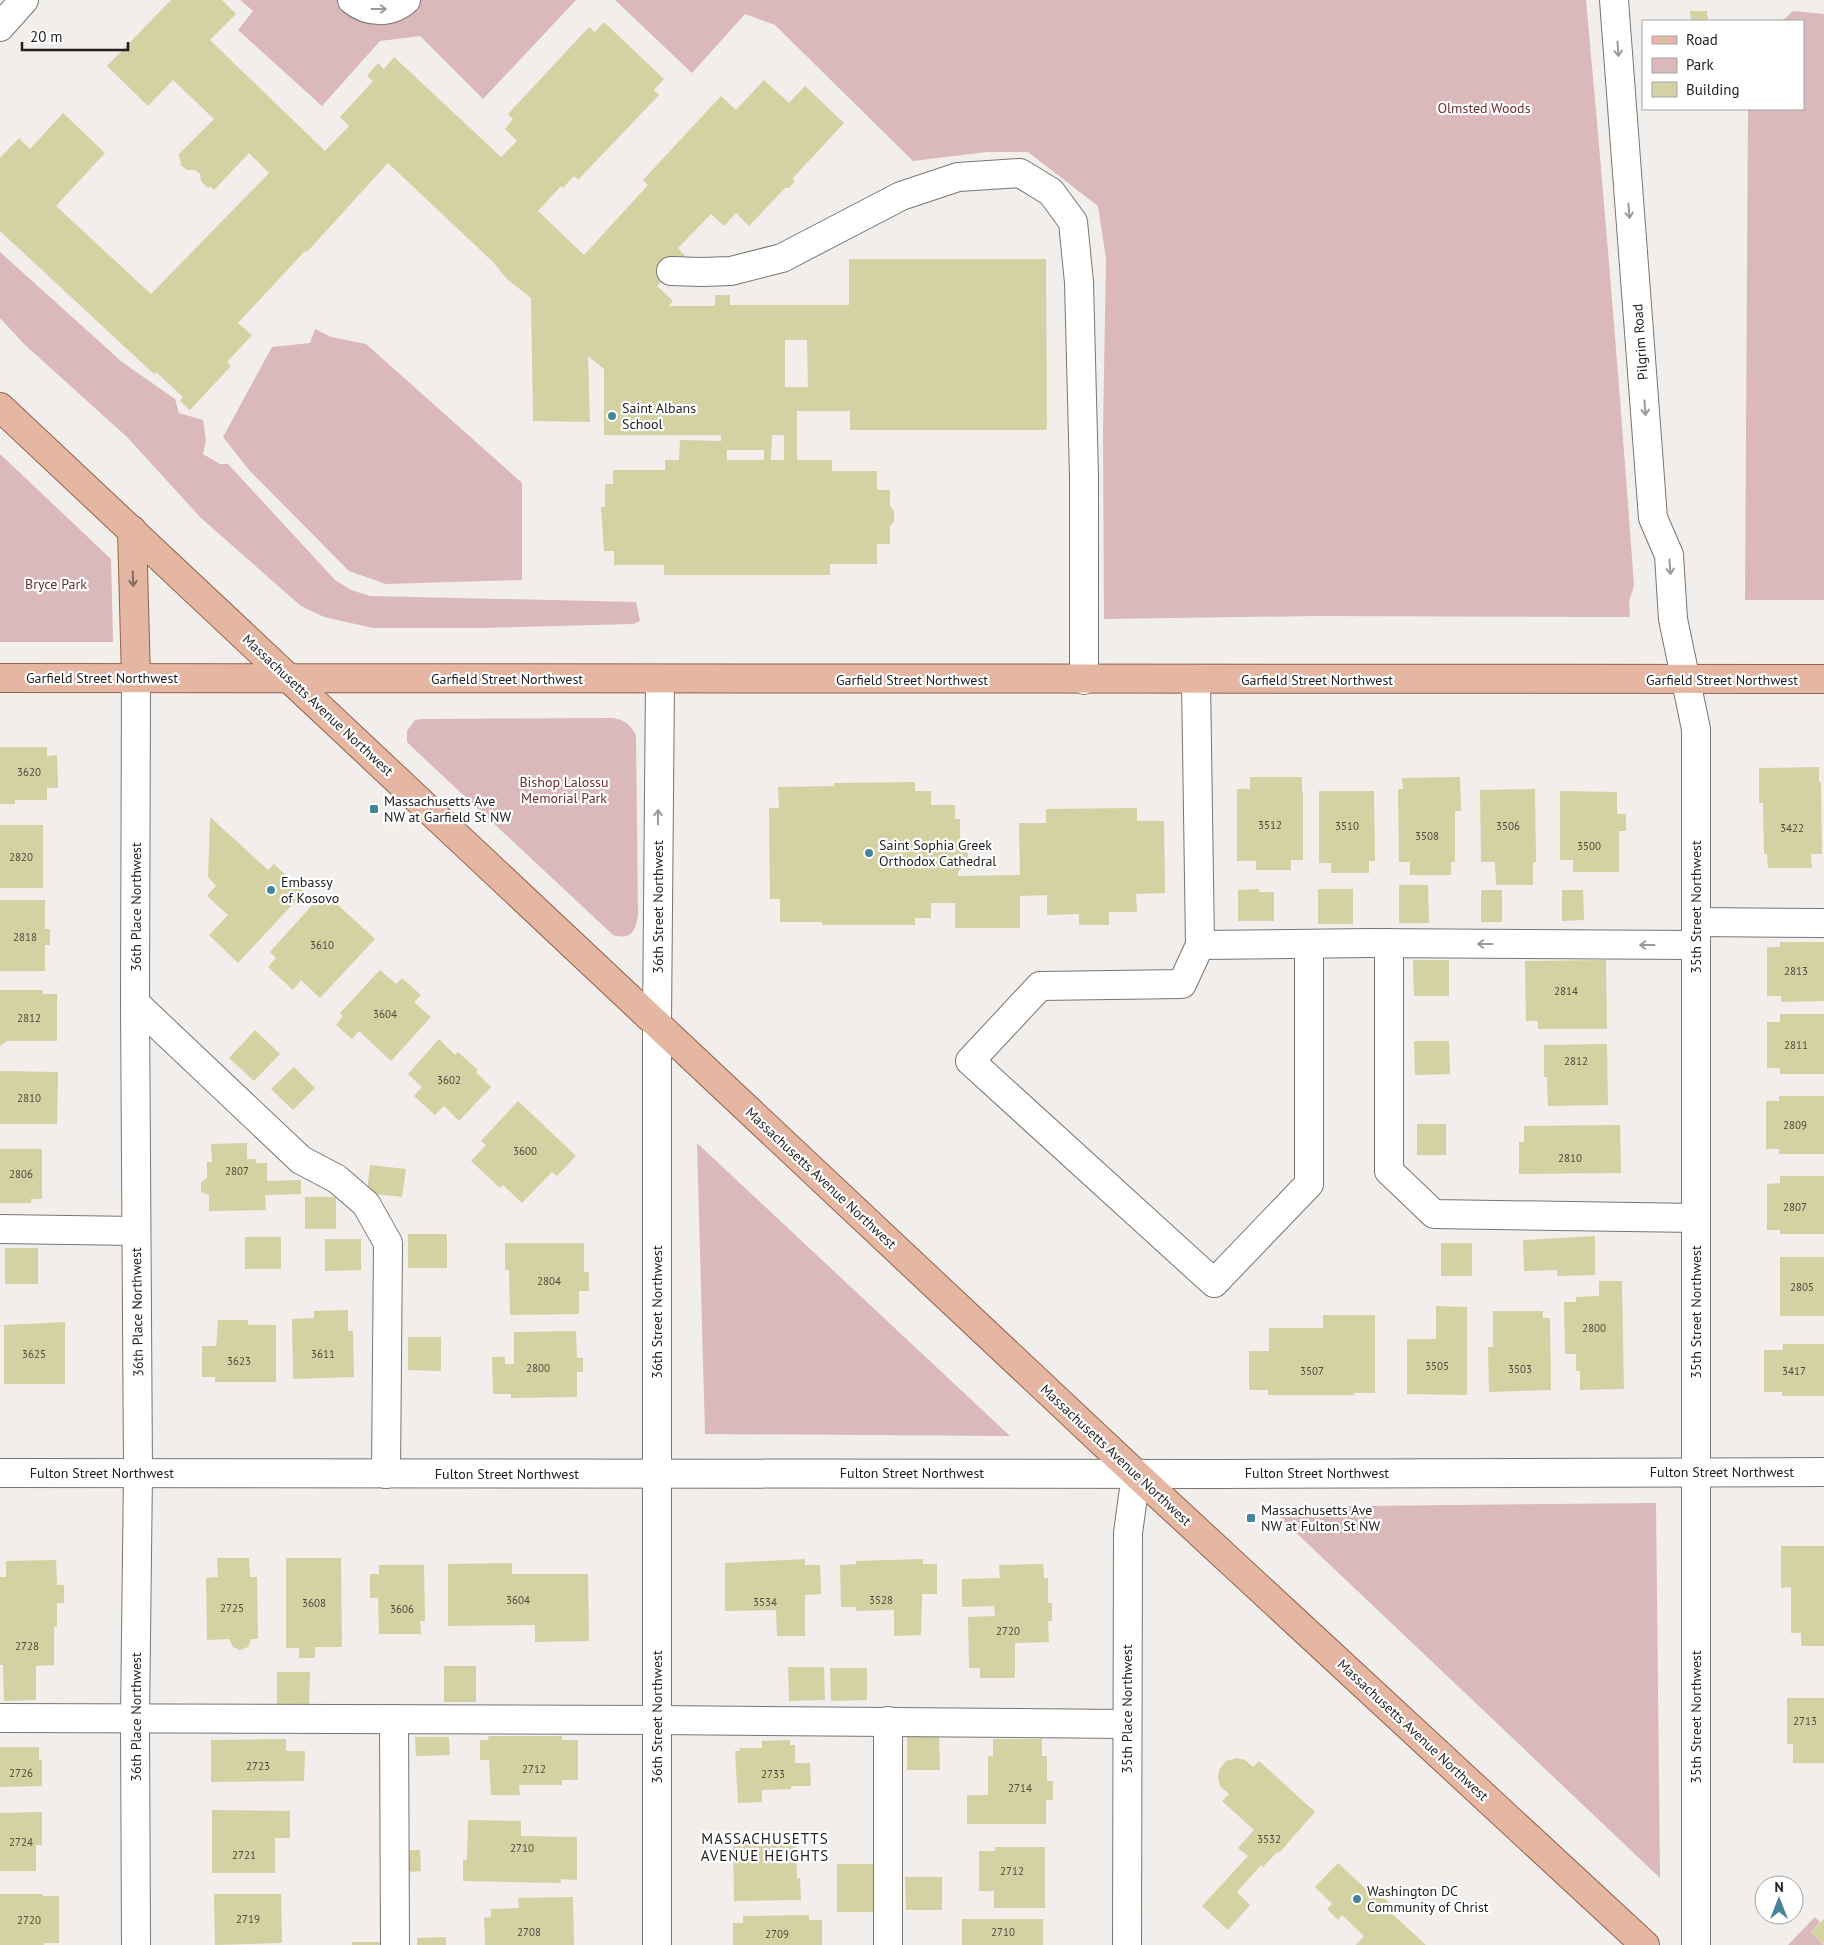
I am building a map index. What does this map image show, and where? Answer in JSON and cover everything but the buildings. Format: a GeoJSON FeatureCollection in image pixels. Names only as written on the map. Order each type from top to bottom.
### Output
{"type":"FeatureCollection","features":[{"type":"Feature","properties":{"kind":"main road","name":"Massachusetts Avenue Northwest"},"geometry":{"type":"LineString","coordinates":[[0,407],[1136,1474],[1645,1945]]}},
{"type":"Feature","properties":{"kind":"main road"},"geometry":{"type":"LineString","coordinates":[[132,530],[136,678]]}},
{"type":"Feature","properties":{"kind":"main road","name":"Garfield Street Northwest"},"geometry":{"type":"LineString","coordinates":[[0,678],[660,680],[1824,679]]}},
{"type":"Feature","properties":{"kind":"street"},"geometry":{"type":"LineString","coordinates":[[0,27],[24,0]]}},
{"type":"Feature","properties":{"kind":"street"},"geometry":{"type":"LineString","coordinates":[[352,0],[364,8],[378,11],[391,9],[406,0]]}},
{"type":"Feature","properties":{"kind":"street","name":"Pilgrim Road"},"geometry":{"type":"LineString","coordinates":[[1614,0],[1653,518],[1669,555],[1673,619],[1686,680]]}},
{"type":"Feature","properties":{"kind":"street"},"geometry":{"type":"LineString","coordinates":[[671,271],[731,271],[782,258],[902,196],[958,177],[1020,173],[1052,192],[1073,222],[1078,272],[1084,476],[1084,680]]}},
{"type":"Feature","properties":{"kind":"street","name":"36th Place Northwest"},"geometry":{"type":"LineString","coordinates":[[136,678],[135,1003],[138,1473],[135,1718],[136,1945]]}},
{"type":"Feature","properties":{"kind":"street","name":"36th Street Northwest"},"geometry":{"type":"LineString","coordinates":[[656,1945],[657,1023],[660,680]]}},
{"type":"Feature","properties":{"kind":"street"},"geometry":{"type":"LineString","coordinates":[[1196,680],[1200,945],[1182,984],[1040,986],[970,1061],[1214,1283],[1310,1184],[1310,944]]}},
{"type":"Feature","properties":{"kind":"street","name":"35th Street Northwest"},"geometry":{"type":"LineString","coordinates":[[1686,680],[1696,729],[1696,1945]]}},
{"type":"Feature","properties":{"kind":"street"},"geometry":{"type":"LineString","coordinates":[[1200,945],[1378,943],[1696,934],[1824,923]]}},
{"type":"Feature","properties":{"kind":"street"},"geometry":{"type":"LineString","coordinates":[[1378,943],[1389,1171],[1434,1214],[1696,1218]]}},
{"type":"Feature","properties":{"kind":"street"},"geometry":{"type":"LineString","coordinates":[[135,1003],[301,1160],[337,1179],[366,1204],[388,1243],[386,1474]]}},
{"type":"Feature","properties":{"kind":"street"},"geometry":{"type":"LineString","coordinates":[[0,1229],[136,1231]]}},
{"type":"Feature","properties":{"kind":"street","name":"Fulton Street Northwest"},"geometry":{"type":"LineString","coordinates":[[0,1473],[1136,1474],[1824,1472]]}},
{"type":"Feature","properties":{"kind":"street","name":"35th Place Northwest"},"geometry":{"type":"LineString","coordinates":[[1127,1945],[1128,1533],[1136,1474]]}},
{"type":"Feature","properties":{"kind":"street"},"geometry":{"type":"LineString","coordinates":[[0,1718],[888,1721],[1127,1724]]}},
{"type":"Feature","properties":{"kind":"street"},"geometry":{"type":"LineString","coordinates":[[394,1719],[395,1945]]}},
{"type":"Feature","properties":{"kind":"street"},"geometry":{"type":"LineString","coordinates":[[888,1721],[888,1945]]}},
{"type":"Feature","properties":{"kind":"green space"},"geometry":{"type":"Polygon","coordinates":[[[240,0],[576,0],[483,99],[420,36],[380,41],[322,106],[238,30],[253,11],[240,0]]]}},
{"type":"Feature","properties":{"kind":"green space","name":"Olmsted Woods"},"geometry":{"type":"Polygon","coordinates":[[[615,0],[1586,0],[1612,293],[1634,586],[1629,601],[1630,617],[1316,616],[1104,619],[1103,430],[1106,259],[1098,206],[1028,152],[987,152],[913,161],[775,25],[745,14],[692,73],[615,0]]]}},
{"type":"Feature","properties":{"kind":"green space"},"geometry":{"type":"Polygon","coordinates":[[[1793,11],[1824,14],[1824,600],[1745,600],[1748,110],[1804,110],[1804,20],[1783,20],[1793,11]]]}},
{"type":"Feature","properties":{"kind":"green space"},"geometry":{"type":"Polygon","coordinates":[[[0,252],[122,362],[175,399],[179,413],[203,420],[206,440],[203,454],[220,464],[228,464],[335,580],[351,590],[370,596],[636,602],[640,621],[633,624],[481,628],[373,628],[324,617],[301,606],[201,518],[127,437],[24,344],[0,318],[0,252]]]}},
{"type":"Feature","properties":{"kind":"green space"},"geometry":{"type":"Polygon","coordinates":[[[315,329],[331,337],[366,344],[522,483],[522,580],[386,584],[349,571],[249,470],[223,437],[272,347],[310,343],[315,329]]]}},
{"type":"Feature","properties":{"kind":"green space","name":"Bryce Park"},"geometry":{"type":"Polygon","coordinates":[[[0,454],[111,559],[113,642],[0,642],[0,454]]]}},
{"type":"Feature","properties":{"kind":"green space","name":"Bishop Lalossu Memorial Park"},"geometry":{"type":"Polygon","coordinates":[[[613,718],[627,724],[636,736],[638,916],[631,934],[624,937],[613,935],[407,742],[407,731],[415,720],[422,719],[613,718]]]}},
{"type":"Feature","properties":{"kind":"green space"},"geometry":{"type":"Polygon","coordinates":[[[697,1143],[1010,1436],[705,1434],[697,1143]]]}},
{"type":"Feature","properties":{"kind":"green space"},"geometry":{"type":"Polygon","coordinates":[[[1656,1503],[1660,1878],[1269,1507],[1656,1503]]]}},
{"type":"Feature","properties":{"kind":"green space"},"geometry":{"type":"Polygon","coordinates":[[[1815,1917],[1820,1922],[1811,1932],[1824,1945],[1788,1945],[1815,1917]]]}},
{"type":"Feature","properties":{"kind":"place","name":"Saint Albans School"},"geometry":{"type":"Point","coordinates":[612,416]}},
{"type":"Feature","properties":{"kind":"place","name":"Massachusetts Ave NW at Garfield St NW"},"geometry":{"type":"Point","coordinates":[374,809]}},
{"type":"Feature","properties":{"kind":"place","name":"Saint Sophia Greek Orthodox Cathedral"},"geometry":{"type":"Point","coordinates":[869,853]}},
{"type":"Feature","properties":{"kind":"place","name":"Embassy of Kosovo"},"geometry":{"type":"Point","coordinates":[271,890]}},
{"type":"Feature","properties":{"kind":"place","name":"Massachusetts Ave NW at Fulton St NW"},"geometry":{"type":"Point","coordinates":[1251,1518]}},
{"type":"Feature","properties":{"kind":"place","name":"Washington DC Community of Christ"},"geometry":{"type":"Point","coordinates":[1357,1899]}},
{"type":"Feature","properties":{"kind":"district","name":"MASSACHUSETTS AVENUE HEIGHTS"},"geometry":{"type":"Point","coordinates":[765,1848]}}]}
